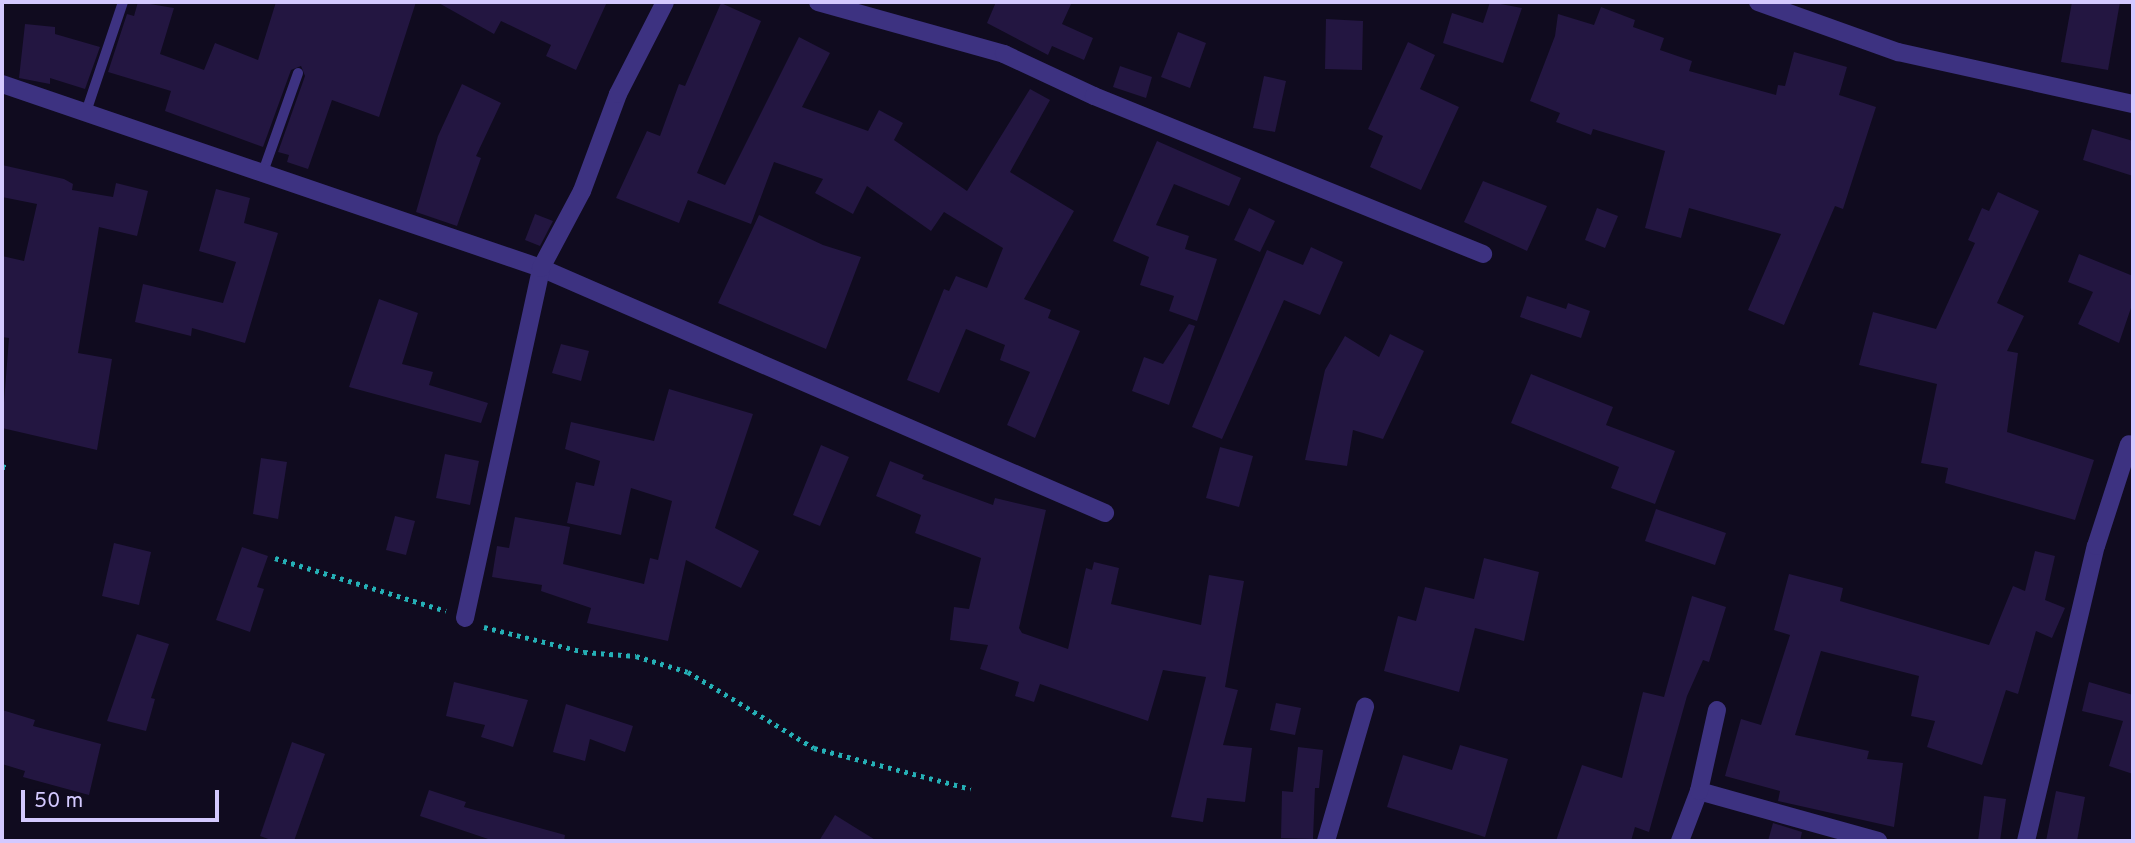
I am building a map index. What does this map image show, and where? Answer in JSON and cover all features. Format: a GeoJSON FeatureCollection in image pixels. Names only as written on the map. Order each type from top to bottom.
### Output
{"type":"FeatureCollection","features":[{"type":"Feature","properties":{"kind":"street"},"geometry":{"type":"LineString","coordinates":[[465,618],[541,268],[582,191],[618,94],[665,2]]}},
{"type":"Feature","properties":{"kind":"street"},"geometry":{"type":"LineString","coordinates":[[818,2],[1004,54],[1094,96],[1483,254]]}},
{"type":"Feature","properties":{"kind":"street"},"geometry":{"type":"LineString","coordinates":[[1758,2],[1898,51],[2133,104]]}},
{"type":"Feature","properties":{"kind":"street"},"geometry":{"type":"LineString","coordinates":[[2,84],[85,115],[263,172],[541,268],[1105,513]]}},
{"type":"Feature","properties":{"kind":"street"},"geometry":{"type":"LineString","coordinates":[[2025,841],[2096,547],[2129,443]]}},
{"type":"Feature","properties":{"kind":"street"},"geometry":{"type":"LineString","coordinates":[[1326,841],[1365,707]]}},
{"type":"Feature","properties":{"kind":"street"},"geometry":{"type":"LineString","coordinates":[[1680,841],[1699,792],[1717,710]]}},
{"type":"Feature","properties":{"kind":"street"},"geometry":{"type":"LineString","coordinates":[[1699,792],[1878,841]]}},
{"type":"Feature","properties":{"kind":"lane"},"geometry":{"type":"LineString","coordinates":[[85,115],[123,2]]}},
{"type":"Feature","properties":{"kind":"lane"},"geometry":{"type":"LineString","coordinates":[[263,172],[298,73]]}},
{"type":"Feature","properties":{"kind":"path"},"geometry":{"type":"LineString","coordinates":[[275,558],[465,618],[491,630],[584,652],[636,656],[688,672],[814,748],[971,789]]}},
{"type":"Feature","properties":{"kind":"building"},"geometry":{"type":"Polygon","coordinates":[[[138,2],[174,8],[160,54],[204,70],[215,43],[258,60],[276,2],[416,2],[379,117],[332,100],[308,169],[287,162],[289,155],[278,152],[305,76],[301,66],[291,70],[263,147],[165,111],[171,91],[108,72],[127,14],[134,16],[138,2]]]}},
{"type":"Feature","properties":{"kind":"building"},"geometry":{"type":"Polygon","coordinates":[[[437,2],[607,2],[576,70],[546,56],[551,45],[501,21],[494,34],[437,2]]]}},
{"type":"Feature","properties":{"kind":"building"},"geometry":{"type":"Polygon","coordinates":[[[996,2],[1072,2],[1062,24],[1093,38],[1084,60],[1052,46],[1048,55],[987,23],[996,2]]]}},
{"type":"Feature","properties":{"kind":"building"},"geometry":{"type":"Polygon","coordinates":[[[1490,2],[1522,8],[1503,63],[1443,43],[1452,13],[1483,23],[1490,2]]]}},
{"type":"Feature","properties":{"kind":"building"},"geometry":{"type":"Polygon","coordinates":[[[2072,2],[2120,2],[2108,70],[2061,62],[2072,2]]]}},
{"type":"Feature","properties":{"kind":"building"},"geometry":{"type":"Polygon","coordinates":[[[721,3],[761,21],[697,173],[725,185],[799,37],[830,53],[802,107],[868,131],[879,110],[903,123],[894,140],[967,191],[1030,89],[1050,100],[1010,172],[1074,211],[1024,299],[1051,310],[1048,318],[1080,331],[1035,438],[1007,425],[1030,372],[1000,360],[1005,345],[966,329],[939,393],[907,380],[944,289],[949,291],[956,276],[987,288],[1003,248],[944,212],[931,231],[867,186],[853,214],[815,193],[823,179],[774,162],[751,224],[688,200],[679,223],[616,198],[647,131],[660,136],[679,84],[685,86],[721,3]]]}},
{"type":"Feature","properties":{"kind":"building"},"geometry":{"type":"Polygon","coordinates":[[[1601,7],[1635,20],[1633,27],[1664,38],[1660,50],[1692,61],[1689,71],[1776,95],[1778,85],[1785,86],[1794,52],[1847,67],[1839,95],[1876,107],[1843,209],[1835,206],[1784,325],[1748,310],[1781,234],[1689,208],[1681,238],[1645,228],[1665,151],[1593,129],[1591,135],[1556,122],[1560,113],[1530,101],[1555,36],[1558,14],[1594,25],[1601,7]]]}},
{"type":"Feature","properties":{"kind":"building"},"geometry":{"type":"Polygon","coordinates":[[[1326,19],[1363,21],[1362,70],[1325,69],[1326,19]]]}},
{"type":"Feature","properties":{"kind":"building"},"geometry":{"type":"Polygon","coordinates":[[[25,24],[55,27],[55,34],[100,47],[85,89],[50,78],[50,84],[19,78],[25,24]]]}},
{"type":"Feature","properties":{"kind":"building"},"geometry":{"type":"Polygon","coordinates":[[[1178,32],[1206,43],[1190,88],[1161,77],[1178,32]]]}},
{"type":"Feature","properties":{"kind":"building"},"geometry":{"type":"Polygon","coordinates":[[[1408,42],[1435,55],[1420,89],[1459,107],[1421,190],[1370,167],[1383,136],[1368,129],[1408,42]]]}},
{"type":"Feature","properties":{"kind":"building"},"geometry":{"type":"Polygon","coordinates":[[[1120,66],[1152,77],[1146,98],[1113,87],[1120,66]]]}},
{"type":"Feature","properties":{"kind":"building"},"geometry":{"type":"Polygon","coordinates":[[[1264,76],[1286,81],[1275,132],[1253,128],[1264,76]]]}},
{"type":"Feature","properties":{"kind":"building"},"geometry":{"type":"Polygon","coordinates":[[[462,84],[501,103],[476,156],[481,158],[457,226],[416,212],[438,136],[462,84]]]}},
{"type":"Feature","properties":{"kind":"building"},"geometry":{"type":"Polygon","coordinates":[[[2092,129],[2133,141],[2133,176],[2083,160],[2092,129]]]}},
{"type":"Feature","properties":{"kind":"building"},"geometry":{"type":"Polygon","coordinates":[[[1157,141],[1241,178],[1229,206],[1174,184],[1156,225],[1189,236],[1185,249],[1217,259],[1197,321],[1169,311],[1174,296],[1140,285],[1149,257],[1113,241],[1157,141]]]}},
{"type":"Feature","properties":{"kind":"building"},"geometry":{"type":"Polygon","coordinates":[[[2,165],[64,179],[73,184],[72,190],[113,197],[116,183],[148,191],[137,236],[99,227],[78,353],[112,359],[97,450],[2,428],[9,338],[2,337],[2,256],[24,261],[37,204],[2,197],[2,165]]]}},
{"type":"Feature","properties":{"kind":"building"},"geometry":{"type":"Polygon","coordinates":[[[1483,181],[1547,206],[1527,251],[1464,222],[1483,181]]]}},
{"type":"Feature","properties":{"kind":"building"},"geometry":{"type":"Polygon","coordinates":[[[216,189],[250,198],[244,223],[278,233],[245,343],[192,328],[191,336],[135,322],[143,284],[223,303],[236,262],[199,251],[216,189]]]}},
{"type":"Feature","properties":{"kind":"building"},"geometry":{"type":"Polygon","coordinates":[[[1998,192],[2039,211],[1997,303],[2024,316],[2007,351],[2018,353],[2007,432],[2094,460],[2075,520],[1945,483],[1948,468],[1921,463],[1937,384],[1859,365],[1873,312],[1936,329],[1975,243],[1968,240],[1982,208],[1989,211],[1998,192]]]}},
{"type":"Feature","properties":{"kind":"building"},"geometry":{"type":"Polygon","coordinates":[[[1249,208],[1275,221],[1260,252],[1234,240],[1249,208]]]}},
{"type":"Feature","properties":{"kind":"building"},"geometry":{"type":"Polygon","coordinates":[[[1597,208],[1618,216],[1605,248],[1585,240],[1597,208]]]}},
{"type":"Feature","properties":{"kind":"building"},"geometry":{"type":"Polygon","coordinates":[[[535,214],[553,221],[540,246],[525,240],[535,214]]]}},
{"type":"Feature","properties":{"kind":"building"},"geometry":{"type":"Polygon","coordinates":[[[759,215],[823,245],[861,257],[826,349],[718,303],[759,215]]]}},
{"type":"Feature","properties":{"kind":"building"},"geometry":{"type":"Polygon","coordinates":[[[1311,247],[1343,262],[1320,315],[1284,300],[1222,439],[1192,427],[1267,250],[1303,265],[1311,247]]]}},
{"type":"Feature","properties":{"kind":"building"},"geometry":{"type":"Polygon","coordinates":[[[2079,254],[2133,276],[2133,302],[2119,343],[2078,324],[2093,292],[2068,282],[2079,254]]]}},
{"type":"Feature","properties":{"kind":"building"},"geometry":{"type":"Polygon","coordinates":[[[1527,296],[1566,309],[1568,303],[1590,311],[1581,338],[1520,317],[1527,296]]]}},
{"type":"Feature","properties":{"kind":"building"},"geometry":{"type":"Polygon","coordinates":[[[379,299],[418,313],[402,364],[433,372],[429,385],[488,403],[481,423],[349,387],[379,299]]]}},
{"type":"Feature","properties":{"kind":"building"},"geometry":{"type":"Polygon","coordinates":[[[1189,324],[1195,326],[1169,405],[1132,391],[1144,357],[1163,364],[1189,324]]]}},
{"type":"Feature","properties":{"kind":"building"},"geometry":{"type":"Polygon","coordinates":[[[1390,334],[1424,351],[1383,439],[1353,430],[1347,466],[1305,460],[1325,370],[1345,336],[1379,357],[1390,334]]]}},
{"type":"Feature","properties":{"kind":"building"},"geometry":{"type":"Polygon","coordinates":[[[561,344],[589,351],[581,381],[552,373],[561,344]]]}},
{"type":"Feature","properties":{"kind":"building"},"geometry":{"type":"Polygon","coordinates":[[[1531,374],[1613,407],[1606,425],[1675,451],[1655,504],[1611,488],[1619,467],[1511,423],[1531,374]]]}},
{"type":"Feature","properties":{"kind":"building"},"geometry":{"type":"Polygon","coordinates":[[[669,389],[753,414],[715,528],[759,551],[741,588],[686,560],[668,641],[587,623],[591,608],[541,591],[542,585],[492,577],[497,546],[509,548],[515,517],[570,527],[563,564],[644,584],[650,558],[658,560],[672,501],[631,488],[621,535],[567,523],[576,482],[594,486],[600,461],[565,449],[571,422],[654,441],[669,389]]]}},
{"type":"Feature","properties":{"kind":"building"},"geometry":{"type":"Polygon","coordinates":[[[821,445],[849,457],[820,526],[793,515],[821,445]]]}},
{"type":"Feature","properties":{"kind":"building"},"geometry":{"type":"Polygon","coordinates":[[[1220,447],[1253,456],[1239,507],[1206,498],[1220,447]]]}},
{"type":"Feature","properties":{"kind":"building"},"geometry":{"type":"Polygon","coordinates":[[[445,454],[479,461],[470,505],[436,498],[445,454]]]}},
{"type":"Feature","properties":{"kind":"building"},"geometry":{"type":"Polygon","coordinates":[[[261,458],[287,462],[278,519],[253,514],[261,458]]]}},
{"type":"Feature","properties":{"kind":"building"},"geometry":{"type":"Polygon","coordinates":[[[890,461],[924,475],[922,479],[993,505],[995,498],[1046,510],[1019,628],[1022,633],[1068,649],[1086,568],[1092,570],[1094,562],[1119,568],[1111,604],[1201,625],[1209,575],[1244,581],[1225,687],[1238,690],[1223,745],[1252,748],[1245,802],[1207,798],[1203,822],[1171,817],[1206,677],[1163,670],[1148,721],[1040,684],[1034,702],[1015,696],[1019,682],[980,669],[988,645],[950,640],[954,607],[969,609],[981,558],[915,533],[921,515],[876,496],[890,461]]]}},
{"type":"Feature","properties":{"kind":"building"},"geometry":{"type":"Polygon","coordinates":[[[1656,509],[1726,533],[1715,565],[1645,541],[1656,509]]]}},
{"type":"Feature","properties":{"kind":"building"},"geometry":{"type":"Polygon","coordinates":[[[395,516],[415,521],[406,555],[386,550],[395,516]]]}},
{"type":"Feature","properties":{"kind":"building"},"geometry":{"type":"Polygon","coordinates":[[[114,543],[151,552],[139,605],[102,596],[114,543]]]}},
{"type":"Feature","properties":{"kind":"building"},"geometry":{"type":"Polygon","coordinates":[[[242,547],[268,556],[257,587],[264,589],[250,632],[216,620],[242,547]]]}},
{"type":"Feature","properties":{"kind":"building"},"geometry":{"type":"Polygon","coordinates":[[[2035,551],[2055,556],[2045,600],[2065,608],[2052,638],[2036,631],[2018,694],[2006,690],[1982,765],[1927,747],[1935,721],[1911,716],[1919,676],[1821,651],[1795,735],[1869,751],[1867,759],[1903,763],[1894,827],[1778,801],[1780,791],[1725,776],[1741,719],[1761,725],[1790,635],[1774,630],[1789,574],[1843,588],[1840,601],[1989,645],[2013,586],[2025,591],[2035,551]]]}},
{"type":"Feature","properties":{"kind":"building"},"geometry":{"type":"Polygon","coordinates":[[[1484,558],[1539,572],[1524,641],[1475,628],[1459,692],[1384,671],[1398,616],[1416,621],[1425,587],[1474,599],[1484,558]]]}},
{"type":"Feature","properties":{"kind":"building"},"geometry":{"type":"Polygon","coordinates":[[[1692,596],[1726,607],[1709,662],[1703,660],[1687,696],[1649,832],[1635,827],[1631,841],[1556,841],[1582,765],[1622,778],[1643,692],[1664,697],[1692,596]]]}},
{"type":"Feature","properties":{"kind":"building"},"geometry":{"type":"Polygon","coordinates":[[[137,634],[169,644],[151,698],[155,699],[146,731],[107,721],[137,634]]]}},
{"type":"Feature","properties":{"kind":"building"},"geometry":{"type":"Polygon","coordinates":[[[454,682],[528,700],[513,747],[481,737],[485,725],[446,716],[454,682]]]}},
{"type":"Feature","properties":{"kind":"building"},"geometry":{"type":"Polygon","coordinates":[[[2089,682],[2133,695],[2133,774],[2109,766],[2123,721],[2082,711],[2089,682]]]}},
{"type":"Feature","properties":{"kind":"building"},"geometry":{"type":"Polygon","coordinates":[[[1276,703],[1301,708],[1295,735],[1270,730],[1276,703]]]}},
{"type":"Feature","properties":{"kind":"building"},"geometry":{"type":"Polygon","coordinates":[[[566,704],[633,726],[625,752],[590,739],[585,761],[553,752],[566,704]]]}},
{"type":"Feature","properties":{"kind":"building"},"geometry":{"type":"Polygon","coordinates":[[[2,710],[35,720],[33,726],[101,744],[89,795],[23,777],[25,771],[2,764],[2,710]]]}},
{"type":"Feature","properties":{"kind":"building"},"geometry":{"type":"Polygon","coordinates":[[[292,742],[325,754],[294,841],[274,841],[260,836],[292,742]]]}},
{"type":"Feature","properties":{"kind":"building"},"geometry":{"type":"Polygon","coordinates":[[[1460,745],[1508,759],[1485,837],[1387,807],[1403,755],[1452,770],[1460,745]]]}},
{"type":"Feature","properties":{"kind":"building"},"geometry":{"type":"Polygon","coordinates":[[[1298,747],[1323,750],[1319,788],[1315,788],[1313,839],[1281,838],[1282,791],[1293,792],[1298,747]]]}},
{"type":"Feature","properties":{"kind":"building"},"geometry":{"type":"Polygon","coordinates":[[[429,790],[466,802],[464,807],[565,835],[564,841],[494,841],[420,816],[429,790]]]}},
{"type":"Feature","properties":{"kind":"building"},"geometry":{"type":"Polygon","coordinates":[[[2056,791],[2085,797],[2077,841],[2046,841],[2056,791]]]}},
{"type":"Feature","properties":{"kind":"building"},"geometry":{"type":"Polygon","coordinates":[[[1984,796],[2006,799],[2000,841],[1978,841],[1984,796]]]}},
{"type":"Feature","properties":{"kind":"building"},"geometry":{"type":"Polygon","coordinates":[[[835,815],[877,841],[819,841],[835,815]]]}},
{"type":"Feature","properties":{"kind":"building"},"geometry":{"type":"Polygon","coordinates":[[[1773,823],[1802,832],[1800,841],[1768,841],[1773,823]]]}}]}
